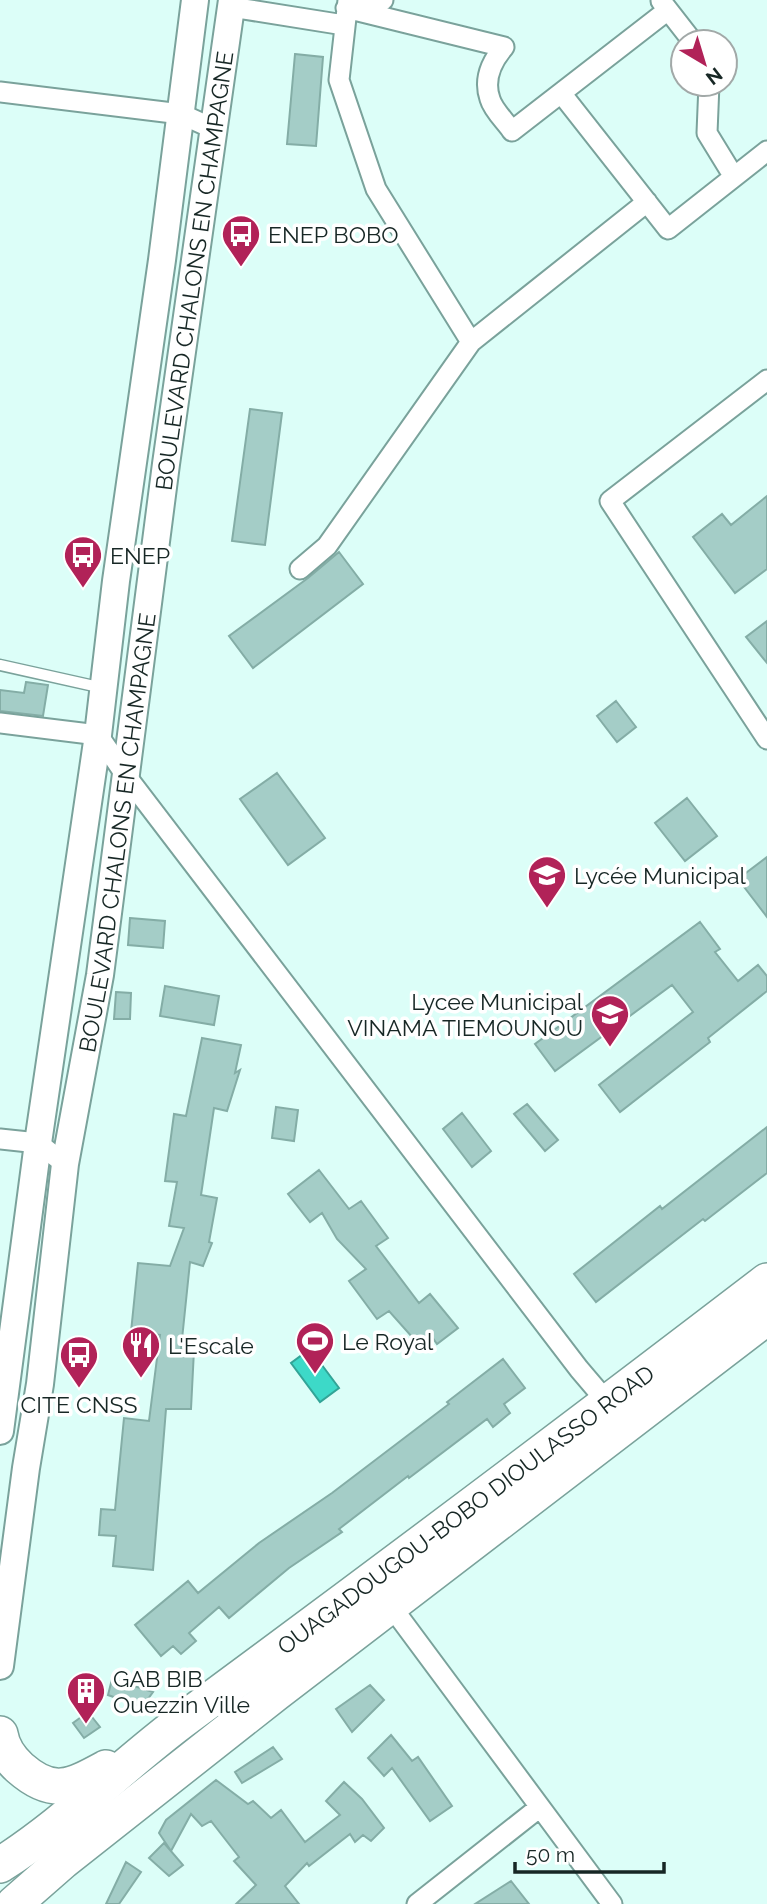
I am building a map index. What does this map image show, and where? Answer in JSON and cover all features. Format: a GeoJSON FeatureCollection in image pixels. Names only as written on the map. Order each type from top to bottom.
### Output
{"type":"FeatureCollection","features":[{"type":"Feature","properties":{"kind":"highway","name":"OUAGADOUGOU-BOBO DIOULASSO ROAD"},"geometry":{"type":"LineString","coordinates":[[14,1904],[63,1861],[141,1800],[381,1593],[617,1414],[767,1282]]}},
{"type":"Feature","properties":{"kind":"highway","name":"OUAGADOUGOU-BOBO DIOULASSO ROAD"},"geometry":{"type":"LineString","coordinates":[[617,1414],[767,1317]]}},
{"type":"Feature","properties":{"kind":"highway","name":"OUAGADOUGOU-BOBO DIOULASSO ROAD"},"geometry":{"type":"LineString","coordinates":[[0,1865],[33,1844],[144,1749],[381,1593]]}},
{"type":"Feature","properties":{"kind":"highway"},"geometry":{"type":"LineString","coordinates":[[0,1734],[12,1760],[44,1785],[62,1787],[78,1783],[144,1749]]}},
{"type":"Feature","properties":{"kind":"highway"},"geometry":{"type":"LineString","coordinates":[[51,1904],[62,1877],[141,1800]]}},
{"type":"Feature","properties":{"kind":"main road","name":"BOULEVARD CHALONS EN CHAMPAGNE"},"geometry":{"type":"LineString","coordinates":[[0,1430],[37,1143],[97,735],[195,0]]}},
{"type":"Feature","properties":{"kind":"main road","name":"BOULEVARD CHALONS EN CHAMPAGNE"},"geometry":{"type":"LineString","coordinates":[[0,1666],[40,1384],[65,1164],[100,975],[166,464],[231,3]]}},
{"type":"Feature","properties":{"kind":"street"},"geometry":{"type":"LineString","coordinates":[[346,11],[383,0]]}},
{"type":"Feature","properties":{"kind":"street"},"geometry":{"type":"LineString","coordinates":[[231,3],[346,11],[504,47],[492,61],[488,83],[490,100],[512,131],[664,5],[682,28]]}},
{"type":"Feature","properties":{"kind":"street"},"geometry":{"type":"LineString","coordinates":[[346,11],[339,80],[376,189],[471,342]]}},
{"type":"Feature","properties":{"kind":"street"},"geometry":{"type":"LineString","coordinates":[[0,92],[181,114],[214,129]]}},
{"type":"Feature","properties":{"kind":"street"},"geometry":{"type":"LineString","coordinates":[[561,93],[668,229],[767,151]]}},
{"type":"Feature","properties":{"kind":"street"},"geometry":{"type":"LineString","coordinates":[[708,98],[707,133],[734,177]]}},
{"type":"Feature","properties":{"kind":"street"},"geometry":{"type":"LineString","coordinates":[[300,569],[327,546],[471,342],[647,202]]}},
{"type":"Feature","properties":{"kind":"street"},"geometry":{"type":"LineString","coordinates":[[767,380],[610,501],[767,739]]}},
{"type":"Feature","properties":{"kind":"street"},"geometry":{"type":"LineString","coordinates":[[0,723],[97,735],[579,1369],[617,1414]]}},
{"type":"Feature","properties":{"kind":"street"},"geometry":{"type":"LineString","coordinates":[[0,1139],[37,1143],[65,1164]]}},
{"type":"Feature","properties":{"kind":"street"},"geometry":{"type":"LineString","coordinates":[[381,1593],[612,1904]]}},
{"type":"Feature","properties":{"kind":"street"},"geometry":{"type":"LineString","coordinates":[[417,1904],[540,1807]]}},
{"type":"Feature","properties":{"kind":"lane"},"geometry":{"type":"LineString","coordinates":[[0,665],[103,688]]}},
{"type":"Feature","properties":{"kind":"shaded area","name":"Le Royal"},"geometry":{"type":"Polygon","coordinates":[[[310,1349],[339,1388],[320,1402],[291,1363],[310,1349]]]}},
{"type":"Feature","properties":{"kind":"building"},"geometry":{"type":"Polygon","coordinates":[[[295,54],[323,57],[316,146],[287,144],[295,54]]]}},
{"type":"Feature","properties":{"kind":"building"},"geometry":{"type":"Polygon","coordinates":[[[250,409],[282,413],[265,545],[232,541],[250,409]]]}},
{"type":"Feature","properties":{"kind":"building"},"geometry":{"type":"Polygon","coordinates":[[[767,496],[767,569],[735,593],[693,537],[722,514],[731,525],[767,496]]]}},
{"type":"Feature","properties":{"kind":"building"},"geometry":{"type":"Polygon","coordinates":[[[339,552],[363,584],[253,668],[229,636],[339,552]]]}},
{"type":"Feature","properties":{"kind":"building"},"geometry":{"type":"Polygon","coordinates":[[[767,621],[767,663],[746,637],[767,621]]]}},
{"type":"Feature","properties":{"kind":"building"},"geometry":{"type":"Polygon","coordinates":[[[26,682],[48,685],[43,716],[0,711],[0,690],[24,693],[26,682]]]}},
{"type":"Feature","properties":{"kind":"building"},"geometry":{"type":"Polygon","coordinates":[[[616,701],[636,727],[617,742],[597,716],[616,701]]]}},
{"type":"Feature","properties":{"kind":"building"},"geometry":{"type":"Polygon","coordinates":[[[277,773],[325,838],[288,865],[240,799],[277,773]]]}},
{"type":"Feature","properties":{"kind":"building"},"geometry":{"type":"Polygon","coordinates":[[[687,798],[717,836],[685,861],[655,823],[687,798]]]}},
{"type":"Feature","properties":{"kind":"building"},"geometry":{"type":"Polygon","coordinates":[[[767,857],[767,917],[738,879],[767,857]]]}},
{"type":"Feature","properties":{"kind":"building"},"geometry":{"type":"Polygon","coordinates":[[[130,918],[165,921],[163,948],[128,945],[130,918]]]}},
{"type":"Feature","properties":{"kind":"building"},"geometry":{"type":"Polygon","coordinates":[[[700,922],[720,949],[715,952],[738,981],[758,965],[767,976],[767,991],[708,1038],[710,1042],[620,1112],[599,1085],[693,1012],[672,985],[555,1071],[535,1044],[700,922]]]}},
{"type":"Feature","properties":{"kind":"building"},"geometry":{"type":"Polygon","coordinates":[[[165,986],[219,996],[214,1025],[160,1016],[165,986]]]}},
{"type":"Feature","properties":{"kind":"building"},"geometry":{"type":"Polygon","coordinates":[[[116,992],[131,993],[130,1019],[114,1019],[116,992]]]}},
{"type":"Feature","properties":{"kind":"building"},"geometry":{"type":"Polygon","coordinates":[[[202,1038],[241,1045],[235,1073],[240,1070],[227,1111],[214,1108],[201,1195],[217,1198],[209,1242],[212,1243],[203,1266],[190,1262],[181,1349],[194,1350],[191,1409],[166,1409],[153,1570],[113,1566],[116,1536],[99,1535],[101,1509],[115,1510],[124,1418],[149,1421],[160,1335],[131,1332],[138,1263],[170,1266],[184,1228],[169,1226],[177,1182],[165,1181],[174,1114],[186,1116],[202,1038]]]}},
{"type":"Feature","properties":{"kind":"building"},"geometry":{"type":"Polygon","coordinates":[[[527,1104],[558,1140],[545,1151],[514,1114],[527,1104]]]}},
{"type":"Feature","properties":{"kind":"building"},"geometry":{"type":"Polygon","coordinates":[[[276,1107],[298,1110],[294,1141],[272,1138],[276,1107]]]}},
{"type":"Feature","properties":{"kind":"building"},"geometry":{"type":"Polygon","coordinates":[[[462,1113],[491,1151],[472,1167],[443,1129],[462,1113]]]}},
{"type":"Feature","properties":{"kind":"building"},"geometry":{"type":"Polygon","coordinates":[[[767,1127],[767,1173],[596,1302],[574,1274],[767,1127]]]}},
{"type":"Feature","properties":{"kind":"building"},"geometry":{"type":"Polygon","coordinates":[[[319,1170],[349,1209],[361,1201],[388,1238],[376,1246],[419,1303],[430,1294],[458,1328],[437,1344],[432,1337],[421,1347],[389,1311],[377,1319],[349,1281],[366,1269],[337,1239],[322,1213],[310,1222],[288,1194],[319,1170]]]}},
{"type":"Feature","properties":{"kind":"building"},"geometry":{"type":"Polygon","coordinates":[[[71,1351],[87,1353],[90,1371],[69,1365],[71,1351]]]}},
{"type":"Feature","properties":{"kind":"building"},"geometry":{"type":"Polygon","coordinates":[[[503,1359],[525,1388],[504,1404],[510,1413],[493,1427],[487,1419],[409,1478],[408,1476],[339,1529],[342,1532],[289,1568],[229,1618],[219,1607],[189,1633],[196,1641],[181,1654],[173,1646],[161,1656],[135,1625],[188,1581],[198,1593],[259,1543],[332,1493],[449,1404],[447,1402],[503,1359]]]}},
{"type":"Feature","properties":{"kind":"building"},"geometry":{"type":"Polygon","coordinates":[[[112,1679],[153,1692],[142,1707],[108,1695],[112,1679]]]}},
{"type":"Feature","properties":{"kind":"building"},"geometry":{"type":"Polygon","coordinates":[[[370,1685],[384,1700],[352,1732],[336,1709],[370,1685]]]}},
{"type":"Feature","properties":{"kind":"building","name":"GAB BIB Ouezzin Ville"},"geometry":{"type":"Polygon","coordinates":[[[88,1712],[100,1727],[84,1738],[73,1723],[88,1712]]]}},
{"type":"Feature","properties":{"kind":"building"},"geometry":{"type":"Polygon","coordinates":[[[391,1735],[412,1761],[418,1757],[452,1806],[430,1821],[392,1768],[384,1776],[368,1758],[391,1735]]]}},
{"type":"Feature","properties":{"kind":"building"},"geometry":{"type":"Polygon","coordinates":[[[273,1747],[282,1759],[242,1783],[235,1772],[273,1747]]]}},
{"type":"Feature","properties":{"kind":"building"},"geometry":{"type":"Polygon","coordinates":[[[216,1780],[248,1804],[253,1801],[271,1818],[281,1810],[305,1842],[340,1815],[326,1801],[344,1782],[362,1799],[384,1828],[371,1841],[363,1835],[355,1842],[350,1834],[309,1866],[307,1863],[285,1886],[299,1904],[236,1904],[256,1885],[234,1861],[239,1857],[211,1821],[202,1826],[191,1814],[171,1851],[159,1833],[166,1820],[216,1780]]]}},
{"type":"Feature","properties":{"kind":"building"},"geometry":{"type":"Polygon","coordinates":[[[164,1843],[183,1865],[169,1876],[149,1858],[164,1843]]]}},
{"type":"Feature","properties":{"kind":"building"},"geometry":{"type":"Polygon","coordinates":[[[126,1862],[141,1872],[119,1904],[106,1904],[126,1862]]]}},
{"type":"Feature","properties":{"kind":"building"},"geometry":{"type":"Polygon","coordinates":[[[511,1881],[529,1904],[475,1904],[511,1881]]]}},
{"type":"Feature","properties":{"kind":"place","name":"ENEP BOBO"},"geometry":{"type":"Point","coordinates":[241,268]}},
{"type":"Feature","properties":{"kind":"place","name":"ENEP"},"geometry":{"type":"Point","coordinates":[83,589]}},
{"type":"Feature","properties":{"kind":"place","name":"Lycée Municipal"},"geometry":{"type":"Point","coordinates":[547,909]}},
{"type":"Feature","properties":{"kind":"place","name":"Lycee Municipal VINAMA TIEMOUNOU"},"geometry":{"type":"Point","coordinates":[610,1048]}},
{"type":"Feature","properties":{"kind":"place","name":"Le Royal"},"geometry":{"type":"Point","coordinates":[315,1375]}},
{"type":"Feature","properties":{"kind":"place","name":"L'Escale"},"geometry":{"type":"Point","coordinates":[141,1379]}},
{"type":"Feature","properties":{"kind":"place","name":"CITE CNSS"},"geometry":{"type":"Point","coordinates":[79,1389]}},
{"type":"Feature","properties":{"kind":"place","name":"GAB BIB Ouezzin Ville"},"geometry":{"type":"Point","coordinates":[86,1725]}}]}
